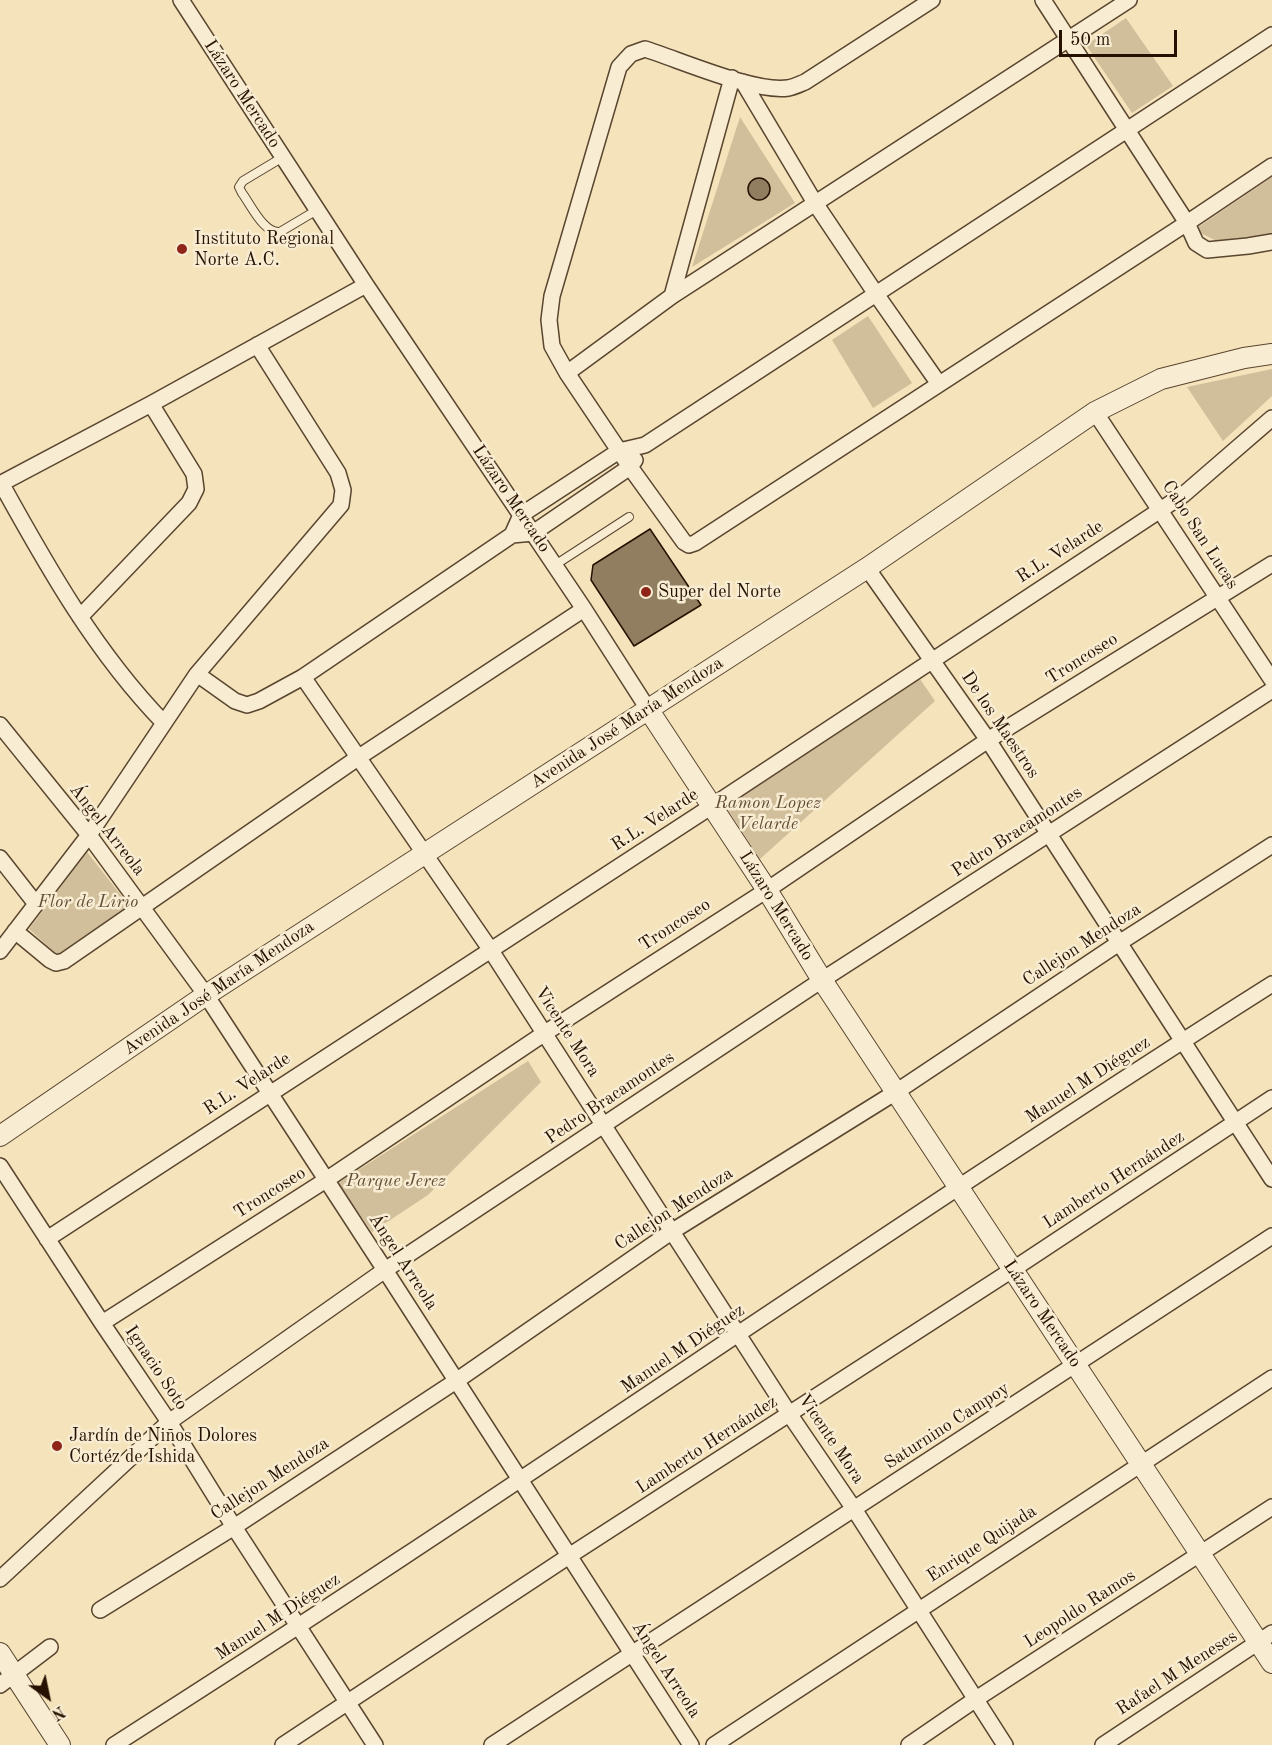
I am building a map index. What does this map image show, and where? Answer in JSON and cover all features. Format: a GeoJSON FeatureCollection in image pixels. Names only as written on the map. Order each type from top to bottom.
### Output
{"type":"FeatureCollection","features":[{"type":"Feature","properties":{"kind":"street","name":"Lázaro Mercado"},"geometry":{"type":"LineString","coordinates":[[181,0],[366,285],[584,609],[767,890],[822,980],[1200,1555],[1265,1638],[1272,1663]]}},
{"type":"Feature","properties":{"kind":"street"},"geometry":{"type":"LineString","coordinates":[[932,0],[806,82],[789,88],[772,88],[738,80],[645,49],[631,54],[619,67],[552,296],[549,320],[552,346],[567,373],[630,467],[684,542],[689,545],[1272,166]]}},
{"type":"Feature","properties":{"kind":"street"},"geometry":{"type":"LineString","coordinates":[[1043,0],[1187,223],[1196,243],[1207,250],[1272,242]]}},
{"type":"Feature","properties":{"kind":"street"},"geometry":{"type":"LineString","coordinates":[[567,373],[672,296],[1130,0]]}},
{"type":"Feature","properties":{"kind":"street"},"geometry":{"type":"LineString","coordinates":[[512,535],[521,515],[620,451],[645,445],[1272,35]]}},
{"type":"Feature","properties":{"kind":"street"},"geometry":{"type":"LineString","coordinates":[[738,80],[815,203],[939,384]]}},
{"type":"Feature","properties":{"kind":"street"},"geometry":{"type":"LineString","coordinates":[[672,296],[738,80]]}},
{"type":"Feature","properties":{"kind":"street"},"geometry":{"type":"LineString","coordinates":[[164,723],[113,666],[44,560],[1,483],[151,404],[366,285]]}},
{"type":"Feature","properties":{"kind":"street"},"geometry":{"type":"LineString","coordinates":[[0,951],[89,835],[197,674],[341,505],[343,490],[338,473],[257,345]]}},
{"type":"Feature","properties":{"kind":"street","name":"Avenida José María Mendoza"},"geometry":{"type":"LineString","coordinates":[[0,1136],[206,995],[867,568],[1095,412],[1161,379],[1244,358],[1272,354]]}},
{"type":"Feature","properties":{"kind":"street"},"geometry":{"type":"LineString","coordinates":[[80,616],[189,503],[196,489],[194,474],[151,404]]}},
{"type":"Feature","properties":{"kind":"street","name":"Cabo San Lucas"},"geometry":{"type":"LineString","coordinates":[[1095,412],[1272,680]]}},
{"type":"Feature","properties":{"kind":"street","name":"R.L. Velarde"},"geometry":{"type":"LineString","coordinates":[[46,1239],[712,806],[1160,510],[1203,478],[1272,418]]}},
{"type":"Feature","properties":{"kind":"street"},"geometry":{"type":"LineString","coordinates":[[197,674],[235,701],[247,705],[259,701],[303,677],[512,535],[533,533],[630,467],[645,445]]}},
{"type":"Feature","properties":{"kind":"street","name":"Troncoseo"},"geometry":{"type":"LineString","coordinates":[[102,1323],[326,1180],[544,1033],[767,890],[988,740],[1272,564]]}},
{"type":"Feature","properties":{"kind":"street","name":"De los Maestros"},"geometry":{"type":"LineString","coordinates":[[867,568],[988,740],[1272,1179]]}},
{"type":"Feature","properties":{"kind":"street"},"geometry":{"type":"LineString","coordinates":[[15,931],[56,963],[64,961],[359,757],[584,609]]}},
{"type":"Feature","properties":{"kind":"street","name":"Vicente Mora"},"geometry":{"type":"LineString","coordinates":[[303,677],[490,949],[1005,1745]]}},
{"type":"Feature","properties":{"kind":"street","name":"Pedro Bracamontes"},"geometry":{"type":"LineString","coordinates":[[0,1579],[169,1422],[386,1270],[822,980],[1272,690]]}},
{"type":"Feature","properties":{"kind":"street","name":"Ángel Arreola"},"geometry":{"type":"LineString","coordinates":[[0,725],[89,835],[206,995],[386,1270],[691,1745]]}},
{"type":"Feature","properties":{"kind":"street","name":"Callejon Mendoza"},"geometry":{"type":"LineString","coordinates":[[100,1610],[234,1527],[456,1381],[671,1232],[896,1092],[1119,943],[1272,845]]}},
{"type":"Feature","properties":{"kind":"street"},"geometry":{"type":"LineString","coordinates":[[0,858],[36,904]]}},
{"type":"Feature","properties":{"kind":"street","name":"Manuel M Diéguez"},"geometry":{"type":"LineString","coordinates":[[114,1745],[300,1627],[959,1188],[1272,984]]}},
{"type":"Feature","properties":{"kind":"street","name":"Lamberto Hernández"},"geometry":{"type":"LineString","coordinates":[[283,1745],[1272,1098]]}},
{"type":"Feature","properties":{"kind":"street","name":"Ignacio Soto"},"geometry":{"type":"LineString","coordinates":[[0,1166],[46,1239],[169,1422],[375,1745]]}},
{"type":"Feature","properties":{"kind":"street","name":"Saturnino Campoy"},"geometry":{"type":"LineString","coordinates":[[492,1745],[1272,1236]]}},
{"type":"Feature","properties":{"kind":"street","name":"Enrique Quijada"},"geometry":{"type":"LineString","coordinates":[[714,1745],[1272,1378]]}},
{"type":"Feature","properties":{"kind":"street","name":"Leopoldo Ramos"},"geometry":{"type":"LineString","coordinates":[[909,1745],[1272,1507]]}},
{"type":"Feature","properties":{"kind":"street","name":"Rafael M Meneses"},"geometry":{"type":"LineString","coordinates":[[1103,1745],[1265,1638]]}},
{"type":"Feature","properties":{"kind":"street"},"geometry":{"type":"LineString","coordinates":[[7,1679],[50,1647]]}},
{"type":"Feature","properties":{"kind":"street"},"geometry":{"type":"LineString","coordinates":[[0,1653],[7,1679],[60,1745]]}},
{"type":"Feature","properties":{"kind":"lane"},"geometry":{"type":"LineString","coordinates":[[283,157],[243,181],[240,187],[242,193],[267,228],[274,233],[280,232],[317,210]]}},
{"type":"Feature","properties":{"kind":"lane"},"geometry":{"type":"LineString","coordinates":[[555,565],[629,517]]}},
{"type":"Feature","properties":{"kind":"green space"},"geometry":{"type":"Polygon","coordinates":[[[1126,18],[1173,86],[1132,113],[1086,45],[1126,18]]]}},
{"type":"Feature","properties":{"kind":"green space"},"geometry":{"type":"Polygon","coordinates":[[[740,117],[795,203],[692,267],[740,117]]]}},
{"type":"Feature","properties":{"kind":"green space"},"geometry":{"type":"Polygon","coordinates":[[[1272,177],[1272,234],[1221,243],[1194,230],[1272,177]]]}},
{"type":"Feature","properties":{"kind":"green space"},"geometry":{"type":"Polygon","coordinates":[[[868,316],[912,383],[873,408],[832,340],[868,316]]]}},
{"type":"Feature","properties":{"kind":"green space"},"geometry":{"type":"Polygon","coordinates":[[[1272,369],[1272,396],[1223,441],[1187,387],[1272,369]]]}},
{"type":"Feature","properties":{"kind":"green space","name":"Ramon Lopez Velarde"},"geometry":{"type":"Polygon","coordinates":[[[920,679],[935,701],[760,859],[726,807],[920,679]]]}},
{"type":"Feature","properties":{"kind":"green space","name":"Flor de Lirio"},"geometry":{"type":"Polygon","coordinates":[[[87,852],[131,908],[61,958],[29,929],[87,852]]]}},
{"type":"Feature","properties":{"kind":"green space","name":"Parque Jerez"},"geometry":{"type":"Polygon","coordinates":[[[528,1061],[541,1082],[428,1195],[372,1232],[338,1183],[528,1061]]]}},
{"type":"Feature","properties":{"kind":"building"},"geometry":{"type":"Polygon","coordinates":[[[759,178],[767,181],[770,189],[767,197],[759,200],[751,197],[748,189],[751,181],[759,178]]]}},
{"type":"Feature","properties":{"kind":"building","name":"Super del Norte"},"geometry":{"type":"Polygon","coordinates":[[[650,529],[701,605],[634,646],[591,580],[593,565],[650,529]]]}},
{"type":"Feature","properties":{"kind":"place","name":"Instituto Regional Norte A.C."},"geometry":{"type":"Point","coordinates":[182,249]}},
{"type":"Feature","properties":{"kind":"place","name":"Super del Norte"},"geometry":{"type":"Point","coordinates":[646,592]}},
{"type":"Feature","properties":{"kind":"place","name":"Jardín de Niños Dolores Cortéz de Ishida"},"geometry":{"type":"Point","coordinates":[57,1446]}}]}
